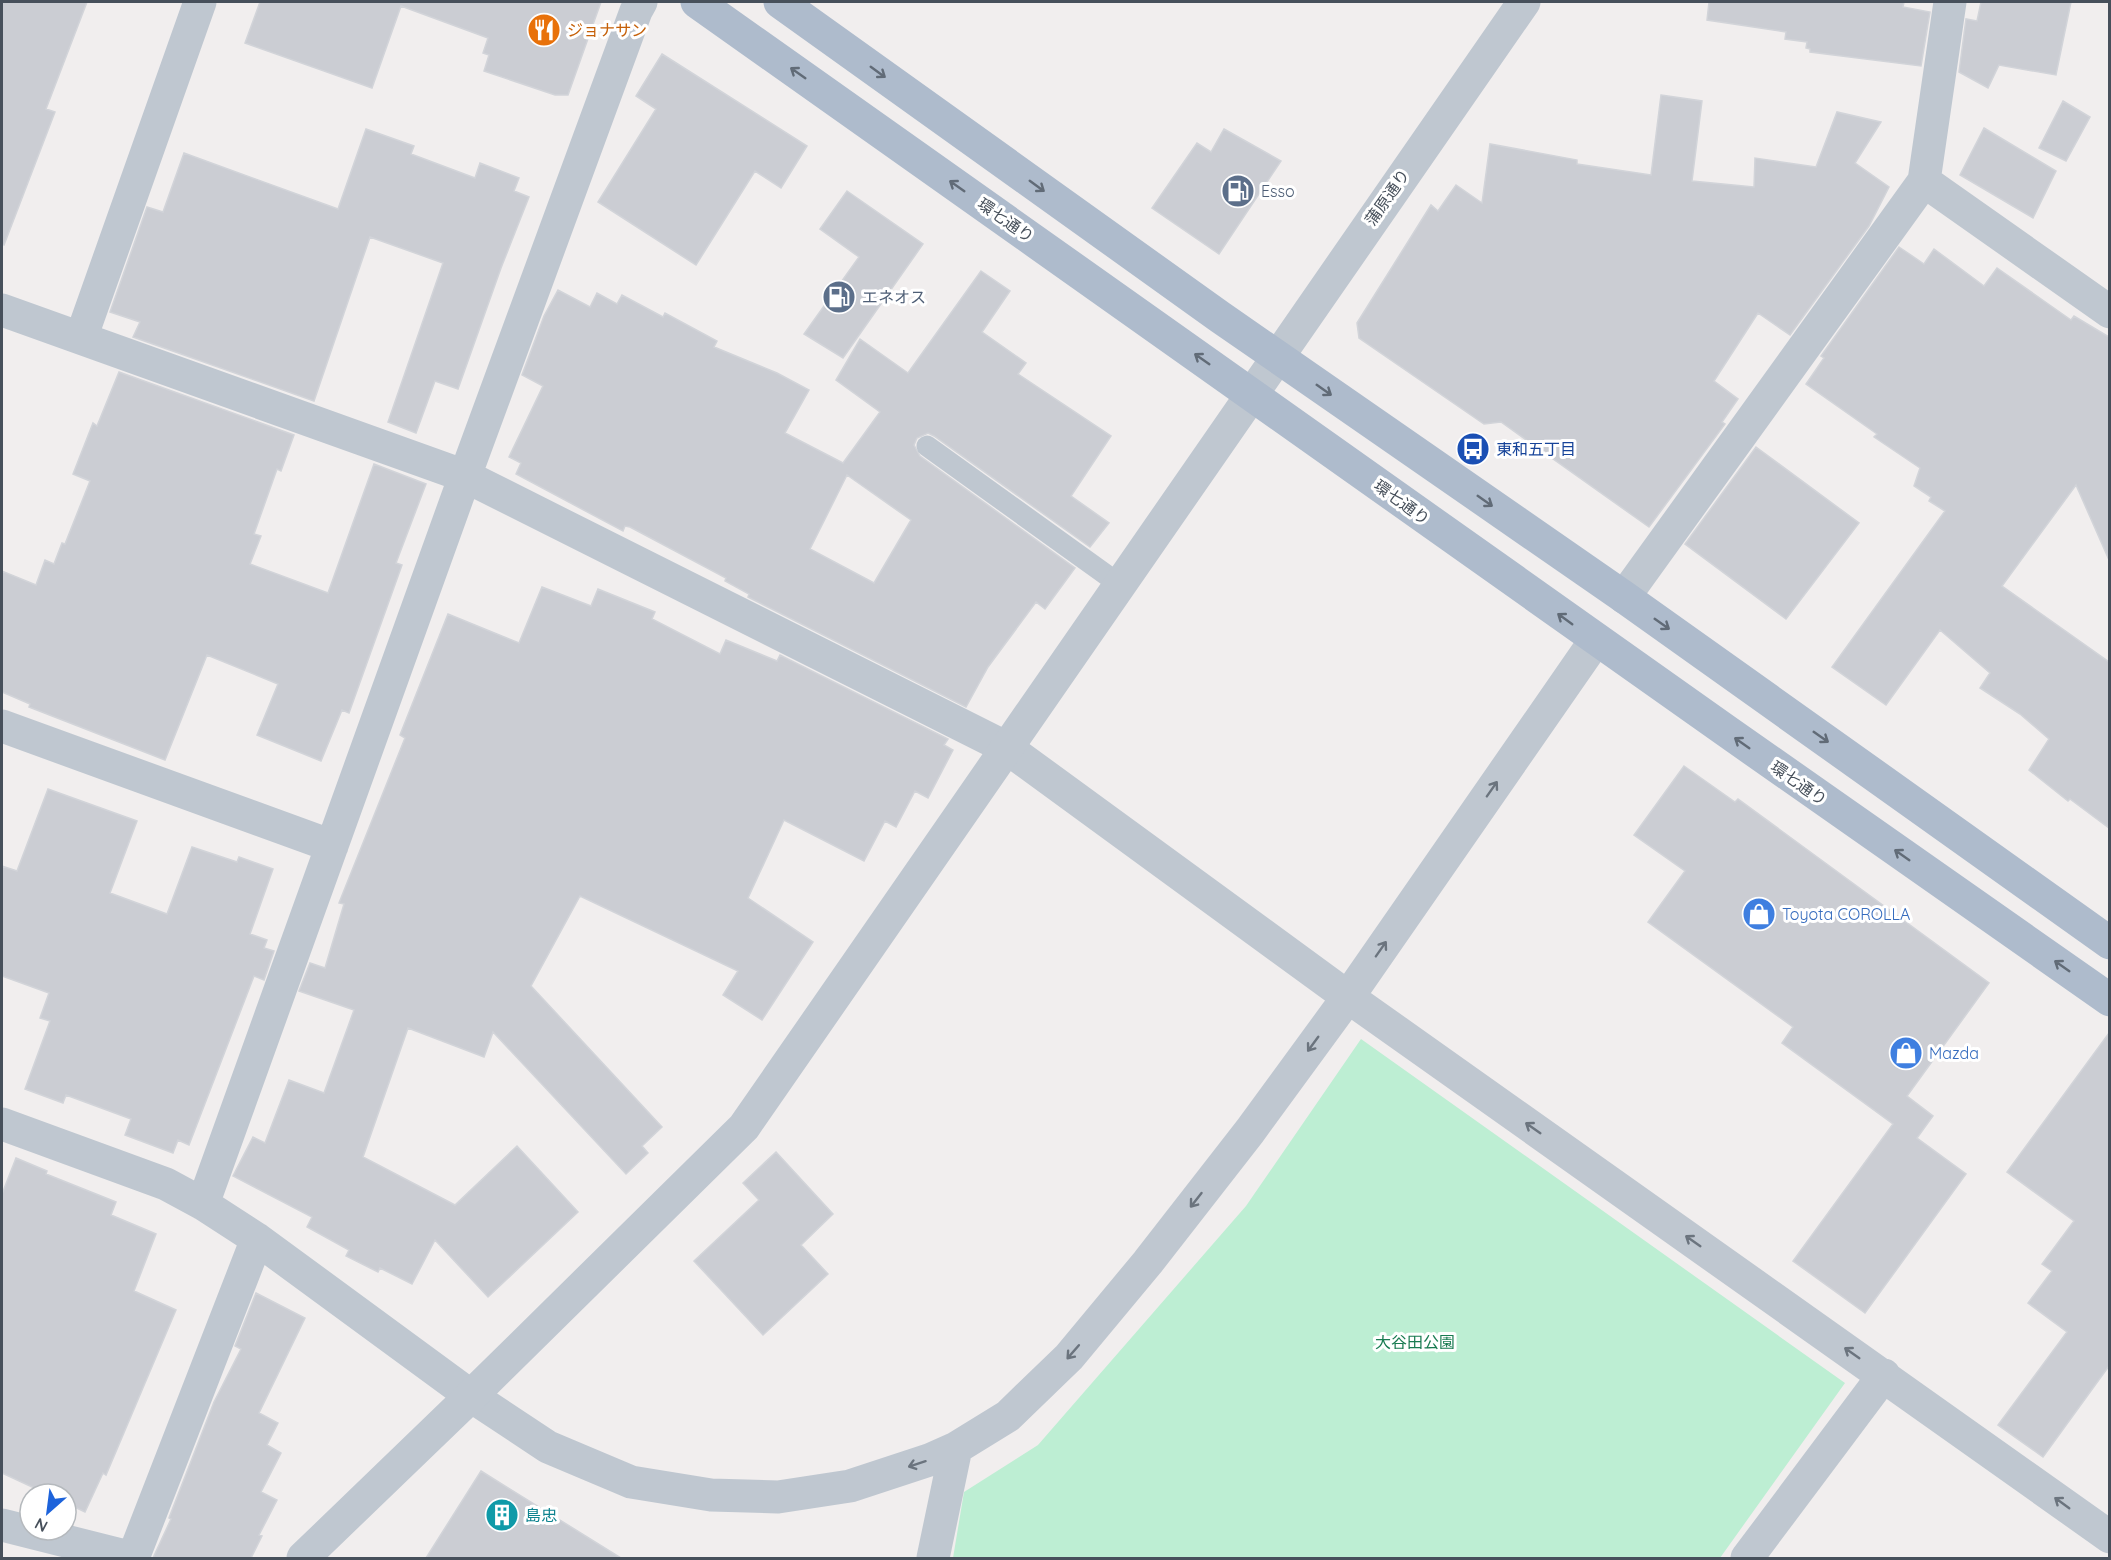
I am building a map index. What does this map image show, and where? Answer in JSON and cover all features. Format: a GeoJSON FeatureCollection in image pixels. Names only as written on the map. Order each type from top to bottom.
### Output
{"type":"FeatureCollection","features":[{"type":"Feature","properties":{"kind":"main road","name":"環七通り"},"geometry":{"type":"LineString","coordinates":[[697,2],[1250,393],[1595,641],[2109,1000]]}},
{"type":"Feature","properties":{"kind":"main road"},"geometry":{"type":"LineString","coordinates":[[780,2],[1276,356],[1624,597],[2109,943]]}},
{"type":"Feature","properties":{"kind":"street"},"geometry":{"type":"LineString","coordinates":[[81,338],[200,2]]}},
{"type":"Feature","properties":{"kind":"street"},"geometry":{"type":"LineString","coordinates":[[203,1204],[465,476],[636,10],[641,2]]}},
{"type":"Feature","properties":{"kind":"street","name":"蒲原通り"},"geometry":{"type":"LineString","coordinates":[[303,1558],[744,1127],[1250,393],[1524,2]]}},
{"type":"Feature","properties":{"kind":"street"},"geometry":{"type":"LineString","coordinates":[[1624,597],[1924,181],[1950,2]]}},
{"type":"Feature","properties":{"kind":"street"},"geometry":{"type":"LineString","coordinates":[[1924,181],[2109,312]]}},
{"type":"Feature","properties":{"kind":"street"},"geometry":{"type":"LineString","coordinates":[[2,310],[465,476],[1007,748],[1348,997],[2109,1537]]}},
{"type":"Feature","properties":{"kind":"street"},"geometry":{"type":"LineString","coordinates":[[2,1125],[166,1184],[203,1204],[257,1239],[471,1396],[548,1447],[631,1482],[711,1495],[777,1497],[850,1486],[929,1460],[956,1448],[1008,1416],[1069,1357],[1148,1262],[1243,1140],[1348,997],[1595,641]]}},
{"type":"Feature","properties":{"kind":"street"},"geometry":{"type":"LineString","coordinates":[[2,726],[332,846]]}},
{"type":"Feature","properties":{"kind":"street"},"geometry":{"type":"LineString","coordinates":[[2,1526],[133,1558],[257,1239]]}},
{"type":"Feature","properties":{"kind":"street"},"geometry":{"type":"LineString","coordinates":[[1747,1558],[1884,1376]]}},
{"type":"Feature","properties":{"kind":"street"},"geometry":{"type":"LineString","coordinates":[[933,1558],[956,1448]]}},
{"type":"Feature","properties":{"kind":"lane"},"geometry":{"type":"LineString","coordinates":[[927,447],[1119,584]]}},
{"type":"Feature","properties":{"kind":"green space","name":"大谷田公園"},"geometry":{"type":"Polygon","coordinates":[[[1361,1039],[1845,1383],[1720,1558],[953,1558],[964,1492],[1038,1445],[1246,1206],[1361,1039]]]}},
{"type":"Feature","properties":{"kind":"building"},"geometry":{"type":"Polygon","coordinates":[[[2,2],[87,2],[46,109],[55,112],[4,245],[2,244],[2,2]]]}},
{"type":"Feature","properties":{"kind":"building"},"geometry":{"type":"Polygon","coordinates":[[[260,2],[601,2],[568,95],[555,95],[484,71],[489,55],[483,53],[488,38],[401,6],[372,88],[245,43],[260,2]]]}},
{"type":"Feature","properties":{"kind":"building"},"geometry":{"type":"Polygon","coordinates":[[[1709,2],[1904,2],[1903,7],[1930,12],[1921,66],[1810,52],[1810,49],[1806,48],[1807,42],[1785,39],[1786,32],[1707,20],[1709,2]]]}},
{"type":"Feature","properties":{"kind":"building"},"geometry":{"type":"Polygon","coordinates":[[[1981,2],[2071,2],[2056,75],[1999,65],[1988,88],[1959,72],[1966,19],[1977,21],[1981,2]]]}},
{"type":"Feature","properties":{"kind":"building"},"geometry":{"type":"Polygon","coordinates":[[[662,54],[807,146],[781,188],[755,171],[696,265],[598,202],[656,109],[636,96],[662,54]]]}},
{"type":"Feature","properties":{"kind":"building"},"geometry":{"type":"Polygon","coordinates":[[[1661,95],[1702,101],[1692,181],[1754,187],[1755,158],[1816,167],[1837,112],[1881,122],[1855,163],[1889,187],[1869,226],[1790,335],[1758,313],[1714,381],[1738,399],[1722,422],[1725,424],[1649,527],[1501,422],[1484,424],[1359,338],[1357,323],[1431,205],[1438,211],[1456,185],[1482,203],[1490,144],[1577,160],[1577,164],[1651,175],[1661,95]]]}},
{"type":"Feature","properties":{"kind":"building"},"geometry":{"type":"Polygon","coordinates":[[[2063,101],[2090,117],[2066,161],[2039,148],[2063,101]]]}},
{"type":"Feature","properties":{"kind":"building"},"geometry":{"type":"Polygon","coordinates":[[[1984,128],[2056,171],[2033,218],[1960,175],[1984,128]]]}},
{"type":"Feature","properties":{"kind":"building"},"geometry":{"type":"Polygon","coordinates":[[[366,129],[414,146],[411,154],[475,178],[480,163],[519,178],[514,191],[529,197],[458,389],[435,381],[416,433],[388,422],[443,263],[370,237],[314,401],[133,337],[140,322],[110,312],[147,207],[163,212],[184,153],[338,209],[366,129]]]}},
{"type":"Feature","properties":{"kind":"building"},"geometry":{"type":"Polygon","coordinates":[[[1224,129],[1281,161],[1219,254],[1152,208],[1197,143],[1211,152],[1224,129]]]}},
{"type":"Feature","properties":{"kind":"building"},"geometry":{"type":"Polygon","coordinates":[[[847,191],[923,244],[843,358],[804,334],[859,257],[820,229],[847,191]]]}},
{"type":"Feature","properties":{"kind":"building"},"geometry":{"type":"Polygon","coordinates":[[[1899,247],[1924,264],[1934,249],[1984,286],[1997,268],[2071,320],[2074,316],[2109,337],[2109,560],[2076,485],[2002,586],[2109,662],[2109,828],[2070,799],[2068,801],[2029,770],[2049,739],[2020,714],[1980,688],[1990,673],[1940,630],[1886,705],[1832,667],[1945,511],[1929,501],[1931,497],[1914,486],[1920,468],[1874,437],[1877,434],[1806,384],[1824,358],[1821,356],[1899,247]]]}},
{"type":"Feature","properties":{"kind":"building"},"geometry":{"type":"Polygon","coordinates":[[[981,271],[1010,291],[982,332],[1026,363],[1018,374],[1111,436],[1071,496],[1109,523],[1090,547],[934,436],[928,433],[917,438],[914,445],[920,456],[1075,568],[1045,609],[1036,602],[988,667],[966,707],[748,597],[749,594],[725,581],[726,578],[630,527],[625,526],[623,531],[516,474],[521,463],[509,457],[543,386],[522,375],[544,316],[558,290],[590,307],[597,293],[617,304],[622,295],[663,317],[665,313],[717,341],[714,347],[777,373],[809,390],[785,433],[843,463],[880,412],[836,380],[860,339],[908,373],[981,271]],[[847,475],[810,549],[874,583],[911,520],[847,475]]]}},
{"type":"Feature","properties":{"kind":"building"},"geometry":{"type":"Polygon","coordinates":[[[119,372],[294,435],[281,471],[277,469],[254,534],[261,536],[250,564],[328,593],[374,464],[426,484],[396,563],[402,565],[349,713],[342,710],[321,761],[257,735],[278,684],[207,655],[165,760],[29,707],[30,704],[2,692],[2,571],[36,585],[45,560],[54,564],[62,543],[65,544],[90,481],[73,474],[93,423],[97,426],[119,372]]]}},
{"type":"Feature","properties":{"kind":"building"},"geometry":{"type":"Polygon","coordinates":[[[1756,447],[1859,523],[1786,619],[1685,544],[1756,447]]]}},
{"type":"Feature","properties":{"kind":"building"},"geometry":{"type":"Polygon","coordinates":[[[542,587],[591,606],[598,589],[655,612],[652,619],[720,654],[726,640],[777,661],[780,655],[948,739],[944,745],[953,750],[928,798],[915,791],[896,827],[885,821],[864,861],[784,820],[748,898],[813,942],[762,1020],[723,995],[738,971],[580,896],[531,986],[662,1127],[642,1146],[648,1153],[626,1174],[493,1032],[484,1057],[408,1028],[363,1157],[455,1205],[517,1146],[578,1212],[488,1297],[435,1240],[412,1284],[380,1268],[378,1272],[346,1256],[349,1250],[307,1227],[312,1217],[233,1176],[253,1137],[265,1143],[289,1080],[324,1093],[354,1010],[299,991],[310,963],[325,968],[344,904],[339,903],[405,738],[400,735],[448,614],[519,643],[542,587]]]}},
{"type":"Feature","properties":{"kind":"building"},"geometry":{"type":"Polygon","coordinates":[[[1684,766],[1735,802],[1738,799],[1989,983],[1907,1096],[1933,1116],[1917,1138],[1966,1174],[1865,1313],[1793,1261],[1893,1124],[1782,1043],[1793,1027],[1648,922],[1685,871],[1634,835],[1684,766]]]}},
{"type":"Feature","properties":{"kind":"building"},"geometry":{"type":"Polygon","coordinates":[[[48,789],[137,821],[110,893],[167,914],[192,847],[237,862],[239,857],[273,869],[250,934],[267,940],[264,948],[274,951],[264,980],[254,976],[189,1145],[178,1140],[173,1153],[125,1135],[131,1119],[66,1095],[63,1103],[25,1089],[50,1021],[40,1018],[49,993],[2,976],[2,866],[17,871],[48,789]]]}},
{"type":"Feature","properties":{"kind":"building"},"geometry":{"type":"Polygon","coordinates":[[[2109,1033],[2109,1366],[2043,1457],[1998,1425],[2067,1332],[2028,1303],[2052,1271],[2042,1264],[2074,1221],[2007,1172],[2109,1033]]]}},
{"type":"Feature","properties":{"kind":"building"},"geometry":{"type":"Polygon","coordinates":[[[776,1152],[833,1214],[801,1245],[828,1274],[763,1335],[694,1261],[759,1200],[743,1183],[776,1152]]]}},
{"type":"Feature","properties":{"kind":"building"},"geometry":{"type":"Polygon","coordinates":[[[16,1158],[47,1171],[46,1174],[116,1202],[111,1215],[156,1234],[134,1291],[176,1310],[106,1475],[103,1473],[85,1512],[78,1509],[78,1482],[21,1482],[2,1473],[2,1194],[16,1158]]]}},
{"type":"Feature","properties":{"kind":"building"},"geometry":{"type":"Polygon","coordinates":[[[256,1293],[305,1318],[259,1413],[278,1423],[267,1445],[281,1453],[261,1492],[277,1500],[259,1535],[262,1536],[251,1558],[153,1558],[171,1519],[169,1518],[214,1402],[241,1349],[235,1346],[256,1293]]]}},
{"type":"Feature","properties":{"kind":"building","name":"島忠"},"geometry":{"type":"Polygon","coordinates":[[[481,1471],[621,1558],[426,1558],[481,1471]]]}},
{"type":"Feature","properties":{"kind":"place","name":"ジョナサン"},"geometry":{"type":"Point","coordinates":[544,30]}},
{"type":"Feature","properties":{"kind":"place","name":"Esso"},"geometry":{"type":"Point","coordinates":[1238,191]}},
{"type":"Feature","properties":{"kind":"place","name":"エネオス"},"geometry":{"type":"Point","coordinates":[839,297]}},
{"type":"Feature","properties":{"kind":"place","name":"東和五丁目"},"geometry":{"type":"Point","coordinates":[1473,449]}},
{"type":"Feature","properties":{"kind":"place","name":"Toyota COROLLA"},"geometry":{"type":"Point","coordinates":[1759,914]}},
{"type":"Feature","properties":{"kind":"place","name":"Mazda"},"geometry":{"type":"Point","coordinates":[1906,1053]}},
{"type":"Feature","properties":{"kind":"place","name":"島忠"},"geometry":{"type":"Point","coordinates":[502,1515]}}]}
